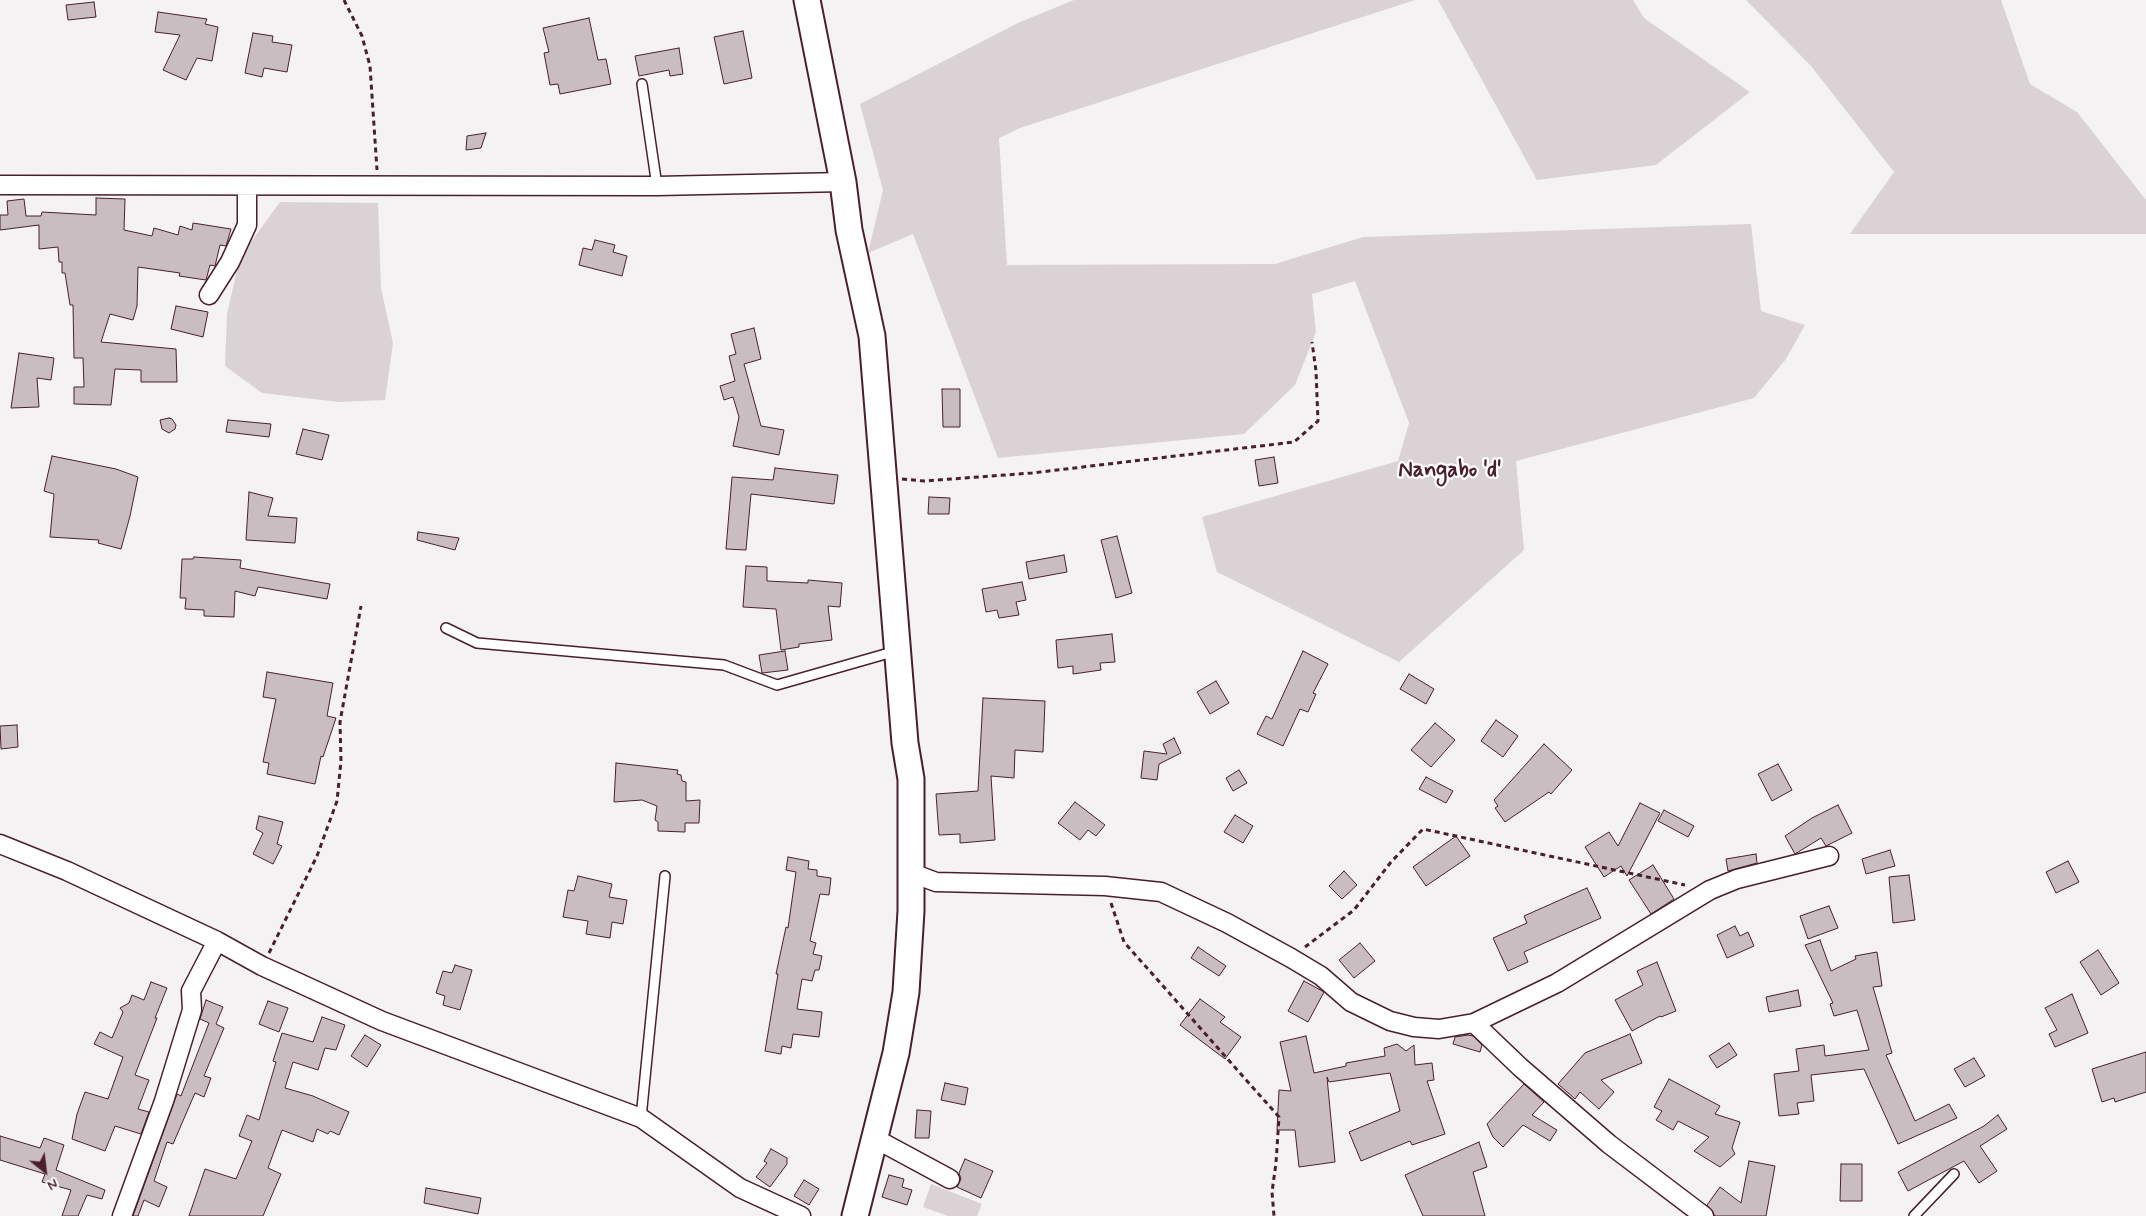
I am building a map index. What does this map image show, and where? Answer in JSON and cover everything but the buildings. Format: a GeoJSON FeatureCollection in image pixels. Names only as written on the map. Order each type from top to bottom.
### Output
{"type":"FeatureCollection","features":[{"type":"Feature","properties":{"kind":"street"},"geometry":{"type":"LineString","coordinates":[[808,0],[843,182],[849,230],[872,336],[905,743],[911,778],[912,873],[906,992],[896,1054],[855,1216]]}},
{"type":"Feature","properties":{"kind":"street"},"geometry":{"type":"LineString","coordinates":[[0,185],[657,186],[843,182]]}},
{"type":"Feature","properties":{"kind":"street"},"geometry":{"type":"LineString","coordinates":[[209,295],[230,262],[247,225],[247,186]]}},
{"type":"Feature","properties":{"kind":"street"},"geometry":{"type":"LineString","coordinates":[[0,844],[67,871],[217,941],[262,966],[382,1021],[641,1118],[740,1188],[801,1216]]}},
{"type":"Feature","properties":{"kind":"street"},"geometry":{"type":"LineString","coordinates":[[912,873],[936,882],[1105,886],[1161,892],[1227,924],[1290,958],[1321,976],[1351,1002],[1390,1021],[1414,1027],[1438,1029],[1474,1023],[1557,983],[1710,890],[1737,879],[1830,856]]}},
{"type":"Feature","properties":{"kind":"street"},"geometry":{"type":"LineString","coordinates":[[122,1216],[164,1101],[192,1010],[192,991],[217,941]]}},
{"type":"Feature","properties":{"kind":"street"},"geometry":{"type":"LineString","coordinates":[[1474,1023],[1520,1067],[1608,1144],[1704,1216]]}},
{"type":"Feature","properties":{"kind":"street"},"geometry":{"type":"LineString","coordinates":[[874,1138],[950,1179]]}},
{"type":"Feature","properties":{"kind":"lane"},"geometry":{"type":"LineString","coordinates":[[642,84],[657,186]]}},
{"type":"Feature","properties":{"kind":"lane"},"geometry":{"type":"LineString","coordinates":[[446,628],[476,643],[724,665],[777,685],[898,650]]}},
{"type":"Feature","properties":{"kind":"lane"},"geometry":{"type":"LineString","coordinates":[[641,1118],[665,876]]}},
{"type":"Feature","properties":{"kind":"lane"},"geometry":{"type":"LineString","coordinates":[[1914,1216],[1954,1174]]}},
{"type":"Feature","properties":{"kind":"path"},"geometry":{"type":"LineString","coordinates":[[344,0],[362,36],[370,66],[375,111],[377,186]]}},
{"type":"Feature","properties":{"kind":"path"},"geometry":{"type":"LineString","coordinates":[[884,478],[924,482],[1032,473],[1294,442],[1318,421],[1316,371],[1312,342]]}},
{"type":"Feature","properties":{"kind":"path"},"geometry":{"type":"LineString","coordinates":[[262,966],[317,856],[338,801],[341,761],[340,722],[361,606]]}},
{"type":"Feature","properties":{"kind":"path"},"geometry":{"type":"LineString","coordinates":[[1290,958],[1354,910],[1391,862],[1423,829],[1710,890]]}},
{"type":"Feature","properties":{"kind":"path"},"geometry":{"type":"LineString","coordinates":[[1105,886],[1124,942],[1279,1117],[1272,1192],[1274,1216]]}},
{"type":"Feature","properties":{"kind":"shaded area"},"geometry":{"type":"Polygon","coordinates":[[[1074,0],[1415,0],[1020,128],[999,138],[1007,265],[1275,264],[1363,237],[1751,224],[1761,311],[1805,325],[1786,359],[1754,398],[1516,461],[1524,550],[1399,662],[1217,572],[1202,517],[1398,461],[1409,423],[1355,281],[1312,294],[1316,332],[1295,385],[1244,434],[998,458],[913,234],[868,253],[883,190],[860,104],[1020,22],[1074,0]]]}},
{"type":"Feature","properties":{"kind":"shaded area"},"geometry":{"type":"Polygon","coordinates":[[[1438,0],[1633,0],[1644,18],[1750,92],[1656,165],[1537,180],[1438,0]]]}},
{"type":"Feature","properties":{"kind":"shaded area"},"geometry":{"type":"Polygon","coordinates":[[[1746,0],[2001,0],[2030,84],[2077,112],[2146,200],[2146,234],[1850,234],[1894,172],[1811,66],[1746,0]]]}},
{"type":"Feature","properties":{"kind":"shaded area"},"geometry":{"type":"Polygon","coordinates":[[[280,202],[378,203],[381,288],[393,343],[385,400],[339,402],[262,393],[225,366],[227,314],[240,257],[280,202]]]}},
{"type":"Feature","properties":{"kind":"shaded area"},"geometry":{"type":"Polygon","coordinates":[[[931,1184],[982,1204],[977,1216],[948,1216],[923,1207],[931,1184]]]}},
{"type":"Feature","properties":{"kind":"district","name":"Nangabo 'd'"},"geometry":{"type":"Point","coordinates":[1450,471]}}]}
